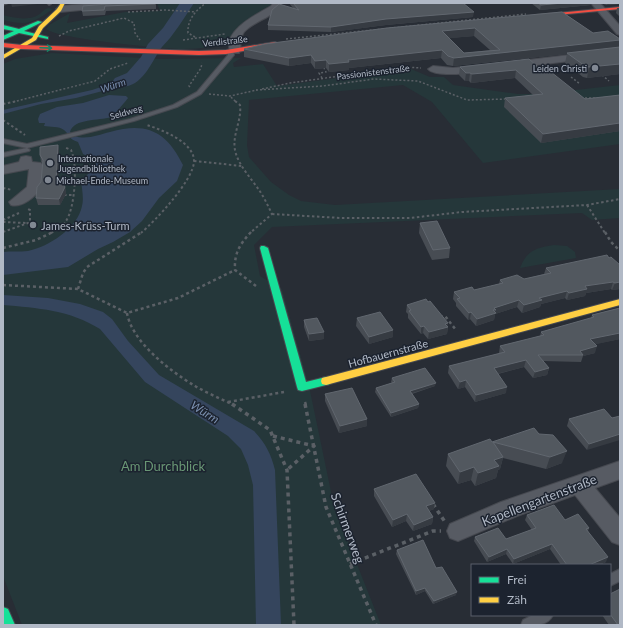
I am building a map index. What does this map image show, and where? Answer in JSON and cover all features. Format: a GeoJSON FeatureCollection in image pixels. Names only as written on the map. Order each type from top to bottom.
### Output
{"type":"FeatureCollection","features":[{"type":"Feature","properties":{"kind":"main road"},"geometry":{"type":"LineString","coordinates":[[3,57],[22,47],[37,36],[39,28],[62,6]]}},
{"type":"Feature","properties":{"kind":"main road"},"geometry":{"type":"LineString","coordinates":[[530,15],[598,6],[620,8]]}},
{"type":"Feature","properties":{"kind":"main road"},"geometry":{"type":"LineString","coordinates":[[3,38],[48,19]]}},
{"type":"Feature","properties":{"kind":"main road","name":"Verdistraße"},"geometry":{"type":"LineString","coordinates":[[3,27],[37,36],[119,50]]}},
{"type":"Feature","properties":{"kind":"main road","name":"Verdistraße"},"geometry":{"type":"LineString","coordinates":[[3,44],[22,47],[119,50],[143,48],[162,53],[199,54],[233,51],[283,41]]}},
{"type":"Feature","properties":{"kind":"main road"},"geometry":{"type":"LineString","coordinates":[[264,248],[302,387]]}},
{"type":"Feature","properties":{"kind":"main road","name":"Hofbauernstraße"},"geometry":{"type":"LineString","coordinates":[[302,387],[364,373],[620,302]]}},
{"type":"Feature","properties":{"kind":"main road"},"geometry":{"type":"LineString","coordinates":[[3,613],[8,625]]}},
{"type":"Feature","properties":{"kind":"street"},"geometry":{"type":"LineString","coordinates":[[233,51],[234,42],[238,33],[246,26],[275,8],[277,3]]}},
{"type":"Feature","properties":{"kind":"street"},"geometry":{"type":"LineString","coordinates":[[62,6],[124,7]]}},
{"type":"Feature","properties":{"kind":"street"},"geometry":{"type":"LineString","coordinates":[[598,6],[620,32]]}},
{"type":"Feature","properties":{"kind":"street"},"geometry":{"type":"LineString","coordinates":[[433,69],[453,71],[620,52]]}},
{"type":"Feature","properties":{"kind":"street"},"geometry":{"type":"LineString","coordinates":[[3,170],[26,158],[36,166],[34,188],[25,201]]}},
{"type":"Feature","properties":{"kind":"street","name":"Kapellengartenstraße"},"geometry":{"type":"LineString","coordinates":[[454,531],[510,509],[620,470]]}},
{"type":"Feature","properties":{"kind":"street"},"geometry":{"type":"LineString","coordinates":[[579,484],[620,534]]}},
{"type":"Feature","properties":{"kind":"lane","name":"Seldweg"},"geometry":{"type":"LineString","coordinates":[[3,141],[25,146],[132,120],[175,106],[199,93],[233,51]]}},
{"type":"Feature","properties":{"kind":"lane"},"geometry":{"type":"LineString","coordinates":[[3,155],[26,158]]}},
{"type":"Feature","properties":{"kind":"lane"},"geometry":{"type":"LineString","coordinates":[[611,580],[620,575]]}},
{"type":"Feature","properties":{"kind":"lane"},"geometry":{"type":"LineString","coordinates":[[528,625],[544,616]]}},
{"type":"Feature","properties":{"kind":"path"},"geometry":{"type":"LineString","coordinates":[[195,38],[188,33],[187,29],[189,21],[206,3]]}},
{"type":"Feature","properties":{"kind":"path"},"geometry":{"type":"LineString","coordinates":[[124,18],[124,7],[196,12]]}},
{"type":"Feature","properties":{"kind":"path"},"geometry":{"type":"LineString","coordinates":[[283,41],[530,15]]}},
{"type":"Feature","properties":{"kind":"path"},"geometry":{"type":"LineString","coordinates":[[59,36],[69,31],[124,18],[134,23],[135,33],[143,48]]}},
{"type":"Feature","properties":{"kind":"path"},"geometry":{"type":"LineString","coordinates":[[205,38],[238,33]]}},
{"type":"Feature","properties":{"kind":"path"},"geometry":{"type":"LineString","coordinates":[[199,93],[192,90],[189,86],[201,68],[204,58]]}},
{"type":"Feature","properties":{"kind":"path"},"geometry":{"type":"LineString","coordinates":[[3,104],[95,81],[110,69],[133,61]]}},
{"type":"Feature","properties":{"kind":"path","name":"Passionistenstraße"},"geometry":{"type":"LineString","coordinates":[[199,93],[230,96],[322,78],[405,67],[433,69]]}},
{"type":"Feature","properties":{"kind":"path"},"geometry":{"type":"LineString","coordinates":[[322,78],[319,73],[326,72],[324,68]]}},
{"type":"Feature","properties":{"kind":"path"},"geometry":{"type":"LineString","coordinates":[[602,75],[610,81]]}},
{"type":"Feature","properties":{"kind":"path"},"geometry":{"type":"LineString","coordinates":[[570,77],[580,84]]}},
{"type":"Feature","properties":{"kind":"path"},"geometry":{"type":"LineString","coordinates":[[256,90],[309,87],[374,79],[418,81],[467,100],[514,99]]}},
{"type":"Feature","properties":{"kind":"path"},"geometry":{"type":"LineString","coordinates":[[230,96],[240,105],[241,113],[235,136],[235,151],[242,166],[260,191],[272,214]]}},
{"type":"Feature","properties":{"kind":"path"},"geometry":{"type":"LineString","coordinates":[[574,98],[598,98]]}},
{"type":"Feature","properties":{"kind":"path"},"geometry":{"type":"LineString","coordinates":[[3,120],[18,132],[42,142],[69,148],[71,150],[74,172],[70,216],[61,227],[33,241],[3,248]]}},
{"type":"Feature","properties":{"kind":"path"},"geometry":{"type":"LineString","coordinates":[[78,288],[84,270],[141,233],[170,203],[187,179],[194,161],[189,150],[172,136],[162,130],[132,120]]}},
{"type":"Feature","properties":{"kind":"path"},"geometry":{"type":"LineString","coordinates":[[194,161],[242,166]]}},
{"type":"Feature","properties":{"kind":"path"},"geometry":{"type":"LineString","coordinates":[[61,195],[73,195]]}},
{"type":"Feature","properties":{"kind":"path"},"geometry":{"type":"LineString","coordinates":[[278,302],[235,270],[233,261],[240,243],[272,214],[341,218],[410,218],[462,212],[587,205],[620,199]]}},
{"type":"Feature","properties":{"kind":"path"},"geometry":{"type":"LineString","coordinates":[[3,221],[25,201],[30,221],[28,223]]}},
{"type":"Feature","properties":{"kind":"path"},"geometry":{"type":"LineString","coordinates":[[587,205],[611,242],[620,251]]}},
{"type":"Feature","properties":{"kind":"path"},"geometry":{"type":"LineString","coordinates":[[3,221],[28,223]]}},
{"type":"Feature","properties":{"kind":"path"},"geometry":{"type":"LineString","coordinates":[[3,232],[28,223]]}},
{"type":"Feature","properties":{"kind":"path"},"geometry":{"type":"LineString","coordinates":[[3,285],[78,288],[127,313],[178,298],[235,270]]}},
{"type":"Feature","properties":{"kind":"path"},"geometry":{"type":"LineString","coordinates":[[127,313],[129,324],[154,356],[195,386],[239,407],[270,430],[287,470],[294,625]]}},
{"type":"Feature","properties":{"kind":"path"},"geometry":{"type":"LineString","coordinates":[[440,317],[445,316],[458,332]]}},
{"type":"Feature","properties":{"kind":"path"},"geometry":{"type":"LineString","coordinates":[[228,402],[274,394],[302,387]]}},
{"type":"Feature","properties":{"kind":"path","name":"Schirmerweg"},"geometry":{"type":"LineString","coordinates":[[302,387],[326,507],[376,625]]}},
{"type":"Feature","properties":{"kind":"path"},"geometry":{"type":"LineString","coordinates":[[272,436],[314,446]]}},
{"type":"Feature","properties":{"kind":"path"},"geometry":{"type":"LineString","coordinates":[[287,470],[314,446]]}},
{"type":"Feature","properties":{"kind":"path"},"geometry":{"type":"LineString","coordinates":[[431,500],[454,531]]}},
{"type":"Feature","properties":{"kind":"path"},"geometry":{"type":"LineString","coordinates":[[350,564],[433,531],[454,531]]}},
{"type":"Feature","properties":{"kind":"green space"},"geometry":{"type":"Polygon","coordinates":[[[157,3],[182,3],[181,5],[184,3],[271,3],[271,6],[233,33],[226,45],[193,49],[156,47],[90,40],[55,33],[46,29],[49,25],[70,13],[67,23],[125,12],[160,11],[157,3]]]}},
{"type":"Feature","properties":{"kind":"green space"},"geometry":{"type":"Polygon","coordinates":[[[48,8],[53,9],[30,22],[19,23],[3,20],[3,15],[18,18],[33,17],[48,8]]]}},
{"type":"Feature","properties":{"kind":"green space","name":"Am Durchblick"},"geometry":{"type":"Polygon","coordinates":[[[52,53],[161,59],[241,58],[233,63],[234,67],[263,64],[277,86],[407,69],[411,69],[430,77],[444,77],[453,85],[518,94],[540,94],[620,85],[620,144],[483,163],[432,102],[403,85],[249,100],[247,145],[249,157],[271,182],[289,195],[301,201],[335,205],[620,189],[620,218],[592,220],[582,213],[272,227],[254,245],[260,276],[282,289],[309,386],[334,506],[381,625],[22,625],[3,576],[3,64],[15,59],[52,53]]]}},
{"type":"Feature","properties":{"kind":"green space"},"geometry":{"type":"Polygon","coordinates":[[[554,245],[567,246],[575,252],[576,258],[520,268],[526,257],[533,251],[542,247],[554,245]]]}},
{"type":"Feature","properties":{"kind":"water"},"geometry":{"type":"Polygon","coordinates":[[[182,3],[191,3],[161,48],[151,47],[182,3]]]}},
{"type":"Feature","properties":{"kind":"water"},"geometry":{"type":"Polygon","coordinates":[[[145,58],[153,59],[139,77],[114,88],[3,114],[3,110],[92,90],[122,80],[130,75],[145,58]]]}},
{"type":"Feature","properties":{"kind":"water"},"geometry":{"type":"Polygon","coordinates":[[[109,95],[126,96],[128,98],[111,117],[76,124],[70,132],[74,136],[92,137],[123,129],[135,128],[154,132],[163,137],[170,144],[183,165],[177,181],[159,198],[142,221],[130,232],[68,267],[3,275],[3,252],[28,251],[36,249],[53,241],[75,222],[83,203],[81,181],[95,167],[96,163],[92,158],[83,154],[78,142],[71,138],[64,130],[57,127],[44,126],[45,123],[39,123],[38,119],[40,114],[57,107],[83,103],[109,95]]]}},
{"type":"Feature","properties":{"kind":"water"},"geometry":{"type":"Polygon","coordinates":[[[3,295],[48,298],[80,304],[103,312],[112,319],[128,341],[159,375],[254,431],[268,449],[275,470],[281,625],[256,625],[253,485],[248,465],[241,449],[228,436],[145,382],[100,329],[77,318],[53,311],[3,305],[3,295]]]}},
{"type":"Feature","properties":{"kind":"building"},"geometry":{"type":"Polygon","coordinates":[[[120,3],[155,4],[105,6],[104,10],[82,11],[83,6],[120,3]]]}},
{"type":"Feature","properties":{"kind":"building"},"geometry":{"type":"Polygon","coordinates":[[[293,3],[463,3],[474,12],[386,19],[331,27],[268,25],[272,10],[279,4],[299,10],[293,3]]]}},
{"type":"Feature","properties":{"kind":"building"},"geometry":{"type":"Polygon","coordinates":[[[538,3],[563,3],[541,5],[538,3]]]}},
{"type":"Feature","properties":{"kind":"building"},"geometry":{"type":"Polygon","coordinates":[[[562,12],[593,33],[608,31],[620,40],[454,58],[448,56],[442,50],[348,60],[349,62],[329,64],[326,60],[315,61],[311,55],[289,58],[244,49],[265,44],[387,28],[562,12]],[[475,28],[442,31],[464,53],[500,50],[475,28]]]}},
{"type":"Feature","properties":{"kind":"building"},"geometry":{"type":"Polygon","coordinates":[[[620,47],[620,64],[589,67],[585,66],[567,53],[620,47]]]}},
{"type":"Feature","properties":{"kind":"building"},"geometry":{"type":"Polygon","coordinates":[[[529,59],[545,73],[551,72],[585,99],[620,95],[620,123],[543,134],[505,98],[543,94],[516,70],[472,74],[466,73],[460,67],[529,59]]]}},
{"type":"Feature","properties":{"kind":"building"},"geometry":{"type":"Polygon","coordinates":[[[58,145],[56,181],[61,180],[65,187],[59,199],[36,198],[37,187],[41,182],[43,160],[40,155],[40,147],[58,145]]]}},
{"type":"Feature","properties":{"kind":"building"},"geometry":{"type":"Polygon","coordinates":[[[437,221],[450,248],[433,250],[420,223],[437,221]]]}},
{"type":"Feature","properties":{"kind":"building"},"geometry":{"type":"Polygon","coordinates":[[[607,255],[620,265],[620,282],[585,286],[587,289],[569,293],[567,291],[539,298],[542,300],[524,305],[519,300],[494,308],[496,310],[493,310],[496,313],[477,319],[471,312],[469,313],[457,299],[460,298],[454,292],[472,287],[474,290],[503,283],[500,280],[517,275],[524,279],[551,273],[546,268],[607,255]]]}},
{"type":"Feature","properties":{"kind":"building"},"geometry":{"type":"Polygon","coordinates":[[[426,299],[428,302],[430,301],[448,323],[445,324],[448,327],[429,332],[424,326],[421,327],[409,311],[411,310],[407,305],[426,299]]]}},
{"type":"Feature","properties":{"kind":"building"},"geometry":{"type":"Polygon","coordinates":[[[620,308],[620,333],[590,339],[597,346],[580,351],[583,355],[538,355],[549,368],[535,372],[526,360],[494,368],[507,387],[476,395],[466,380],[460,382],[449,366],[505,352],[500,346],[544,335],[541,332],[594,317],[592,315],[620,308]]]}},
{"type":"Feature","properties":{"kind":"building"},"geometry":{"type":"Polygon","coordinates":[[[380,312],[393,330],[369,337],[357,318],[380,312]]]}},
{"type":"Feature","properties":{"kind":"building"},"geometry":{"type":"Polygon","coordinates":[[[317,318],[324,332],[309,334],[304,320],[317,318]]]}},
{"type":"Feature","properties":{"kind":"building"},"geometry":{"type":"Polygon","coordinates":[[[425,368],[436,383],[410,391],[419,404],[391,413],[376,388],[395,382],[392,378],[425,368]]]}},
{"type":"Feature","properties":{"kind":"building"},"geometry":{"type":"Polygon","coordinates":[[[352,388],[367,419],[340,426],[325,394],[352,388]]]}},
{"type":"Feature","properties":{"kind":"building"},"geometry":{"type":"Polygon","coordinates":[[[604,409],[612,418],[620,416],[620,434],[589,444],[569,419],[604,409]]]}},
{"type":"Feature","properties":{"kind":"building"},"geometry":{"type":"Polygon","coordinates":[[[534,428],[539,434],[553,435],[567,451],[550,457],[493,442],[503,457],[494,460],[499,466],[478,473],[474,467],[460,472],[448,454],[490,439],[492,442],[534,428]]]}},
{"type":"Feature","properties":{"kind":"building"},"geometry":{"type":"Polygon","coordinates":[[[416,474],[435,503],[426,506],[433,517],[414,525],[407,514],[393,520],[374,489],[416,474]]]}},
{"type":"Feature","properties":{"kind":"building"},"geometry":{"type":"Polygon","coordinates":[[[554,505],[565,520],[578,514],[589,528],[586,529],[608,557],[591,564],[566,564],[552,544],[514,559],[507,549],[489,557],[475,537],[498,528],[506,539],[536,528],[527,515],[554,505]]]}},
{"type":"Feature","properties":{"kind":"building"},"geometry":{"type":"Polygon","coordinates":[[[423,540],[436,568],[442,567],[457,592],[434,601],[425,588],[416,591],[397,550],[423,540]]]}},
{"type":"Feature","properties":{"kind":"building"},"geometry":{"type":"Polygon","coordinates":[[[620,589],[620,625],[618,625],[611,615],[611,594],[620,589]]]}},
{"type":"Feature","properties":{"kind":"waterway","name":"Würm"},"geometry":{"type":"LineString","coordinates":[[121,82],[133,77],[148,59],[154,47],[168,31],[187,3]]}},
{"type":"Feature","properties":{"kind":"traffic: fast"},"geometry":{"type":"LineString","coordinates":[[3,38],[40,22]]}},
{"type":"Feature","properties":{"kind":"traffic: fast"},"geometry":{"type":"LineString","coordinates":[[3,27],[46,38]]}},
{"type":"Feature","properties":{"kind":"traffic: fast"},"geometry":{"type":"LineString","coordinates":[[264,248],[302,387],[326,381]]}},
{"type":"Feature","properties":{"kind":"traffic: fast"},"geometry":{"type":"LineString","coordinates":[[3,613],[8,625]]}},
{"type":"Feature","properties":{"kind":"traffic: slow"},"geometry":{"type":"LineString","coordinates":[[3,57],[34,39],[41,27],[59,10],[63,3]]}},
{"type":"Feature","properties":{"kind":"traffic: slow"},"geometry":{"type":"LineString","coordinates":[[326,381],[620,302]]}},
{"type":"Feature","properties":{"kind":"traffic: jam"},"geometry":{"type":"LineString","coordinates":[[536,16],[620,8]]}},
{"type":"Feature","properties":{"kind":"traffic: jam"},"geometry":{"type":"LineString","coordinates":[[3,45],[22,47],[199,53],[226,52],[275,44]]}},
{"type":"Feature","properties":{"kind":"place","name":"Leiden Christi"},"geometry":{"type":"Point","coordinates":[595,68]}},
{"type":"Feature","properties":{"kind":"place","name":"Internationale Jugendbibliothek"},"geometry":{"type":"Point","coordinates":[50,163]}},
{"type":"Feature","properties":{"kind":"place","name":"Michael-Ende-Museum"},"geometry":{"type":"Point","coordinates":[48,180]}},
{"type":"Feature","properties":{"kind":"place","name":"James-Krüss-Turm"},"geometry":{"type":"Point","coordinates":[33,225]}}]}
